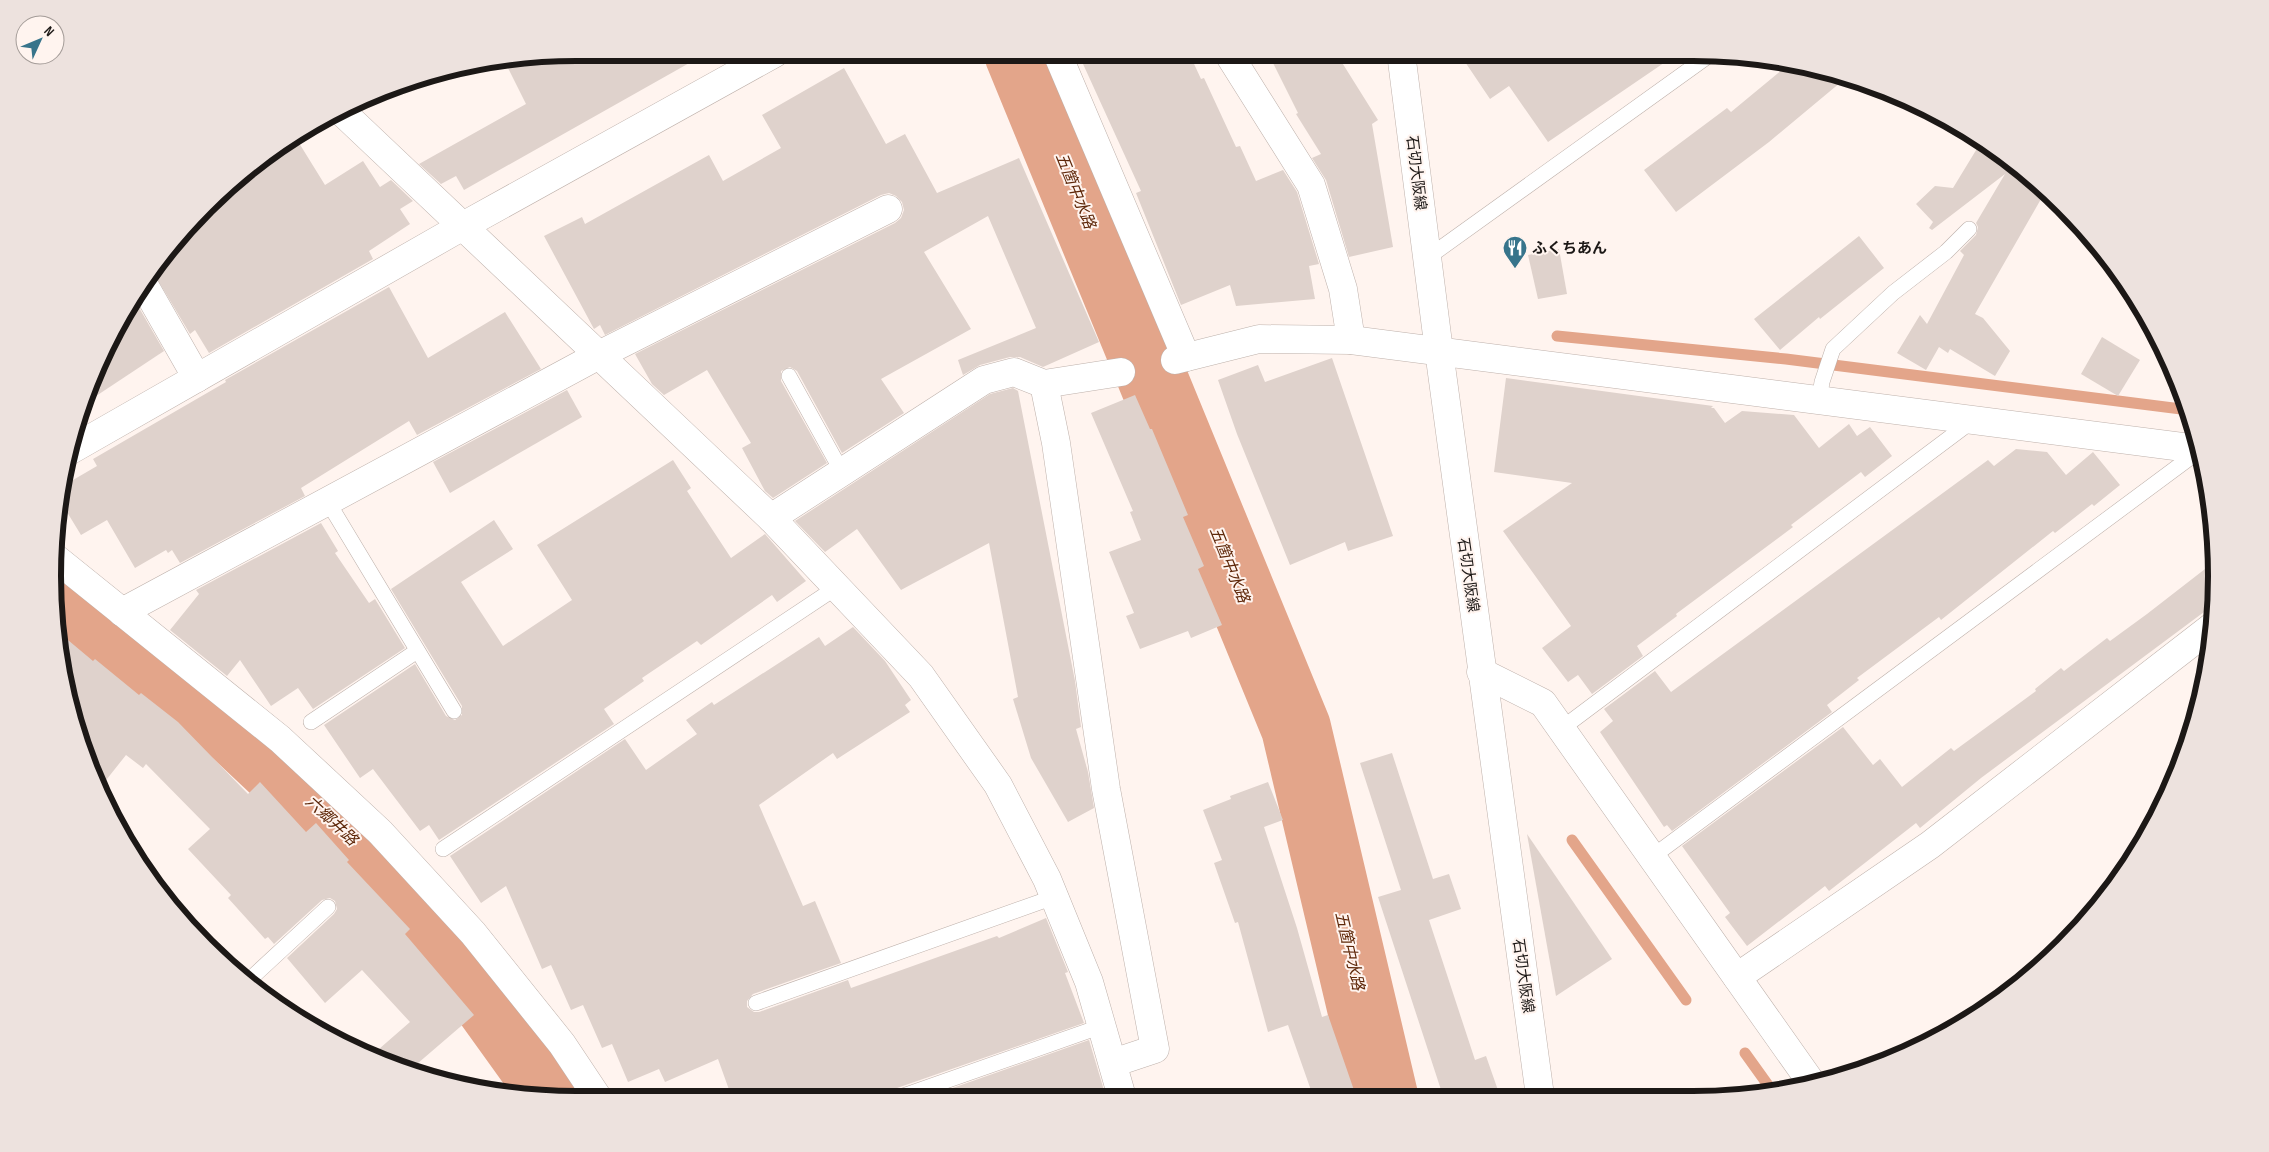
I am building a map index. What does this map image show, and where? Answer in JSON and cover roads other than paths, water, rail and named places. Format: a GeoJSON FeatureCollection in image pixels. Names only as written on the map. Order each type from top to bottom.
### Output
{"type":"FeatureCollection","features":[{"type":"Feature","properties":{"kind":"street"},"geometry":{"type":"LineString","coordinates":[[78,446],[463,226],[761,61]]}},
{"type":"Feature","properties":{"kind":"street"},"geometry":{"type":"LineString","coordinates":[[1060,61],[1180,359],[1259,339],[1352,340],[1821,392],[1972,421],[2191,449]]}},
{"type":"Feature","properties":{"kind":"street"},"geometry":{"type":"LineString","coordinates":[[1233,61],[1311,185],[1343,289],[1352,340]]}},
{"type":"Feature","properties":{"kind":"street","name":"石切大阪線"},"geometry":{"type":"LineString","coordinates":[[1402,61],[1481,672],[1539,1091]]}},
{"type":"Feature","properties":{"kind":"street"},"geometry":{"type":"LineString","coordinates":[[345,116],[771,518],[921,676],[998,785],[1054,897],[1089,982],[1120,1091]]}},
{"type":"Feature","properties":{"kind":"street"},"geometry":{"type":"LineString","coordinates":[[122,612],[599,355],[888,209]]}},
{"type":"Feature","properties":{"kind":"street"},"geometry":{"type":"LineString","coordinates":[[147,291],[197,378]]}},
{"type":"Feature","properties":{"kind":"street"},"geometry":{"type":"LineString","coordinates":[[771,518],[984,380],[1014,372],[1044,384],[1121,372]]}},
{"type":"Feature","properties":{"kind":"street"},"geometry":{"type":"LineString","coordinates":[[1044,384],[1056,443],[1106,789],[1155,1049],[1113,1063]]}},
{"type":"Feature","properties":{"kind":"street"},"geometry":{"type":"LineString","coordinates":[[61,563],[280,739],[380,832],[473,933],[562,1044],[593,1091]]}},
{"type":"Feature","properties":{"kind":"street"},"geometry":{"type":"LineString","coordinates":[[1737,977],[1930,845],[2204,633]]}},
{"type":"Feature","properties":{"kind":"street"},"geometry":{"type":"LineString","coordinates":[[1481,672],[1543,703],[1808,1077]]}},
{"type":"Feature","properties":{"kind":"lane"},"geometry":{"type":"LineString","coordinates":[[1427,258],[1701,61]]}},
{"type":"Feature","properties":{"kind":"lane"},"geometry":{"type":"LineString","coordinates":[[1821,392],[1834,349],[1893,294],[1946,252],[1968,228]]}},
{"type":"Feature","properties":{"kind":"lane"},"geometry":{"type":"LineString","coordinates":[[789,376],[842,472]]}},
{"type":"Feature","properties":{"kind":"lane"},"geometry":{"type":"LineString","coordinates":[[1561,729],[1972,421]]}},
{"type":"Feature","properties":{"kind":"lane"},"geometry":{"type":"LineString","coordinates":[[1652,857],[2193,455]]}},
{"type":"Feature","properties":{"kind":"lane"},"geometry":{"type":"LineString","coordinates":[[328,502],[454,711]]}},
{"type":"Feature","properties":{"kind":"lane"},"geometry":{"type":"LineString","coordinates":[[443,849],[837,587]]}},
{"type":"Feature","properties":{"kind":"lane"},"geometry":{"type":"LineString","coordinates":[[311,722],[417,651]]}},
{"type":"Feature","properties":{"kind":"lane"},"geometry":{"type":"LineString","coordinates":[[756,1003],[1054,897]]}},
{"type":"Feature","properties":{"kind":"lane"},"geometry":{"type":"LineString","coordinates":[[253,976],[328,907]]}},
{"type":"Feature","properties":{"kind":"lane"},"geometry":{"type":"LineString","coordinates":[[917,1091],[1102,1026]]}},
{"type":"Feature","properties":{"kind":"waterway","name":"五箇中水路"},"geometry":{"type":"LineString","coordinates":[[1022,61],[1296,728],[1382,1091]]}},
{"type":"Feature","properties":{"kind":"waterway"},"geometry":{"type":"LineString","coordinates":[[1557,336],[1786,359],[2179,409]]}},
{"type":"Feature","properties":{"kind":"waterway","name":"六郷井路"},"geometry":{"type":"LineString","coordinates":[[62,598],[236,732],[401,887],[465,970],[551,1090]]}},
{"type":"Feature","properties":{"kind":"waterway"},"geometry":{"type":"LineString","coordinates":[[1572,840],[1686,1000]]}},
{"type":"Feature","properties":{"kind":"waterway"},"geometry":{"type":"LineString","coordinates":[[1745,1053],[1768,1085]]}},
{"type":"Feature","properties":{"kind":"place","name":"ふくちあん"},"geometry":{"type":"Point","coordinates":[1515,269]}}]}
